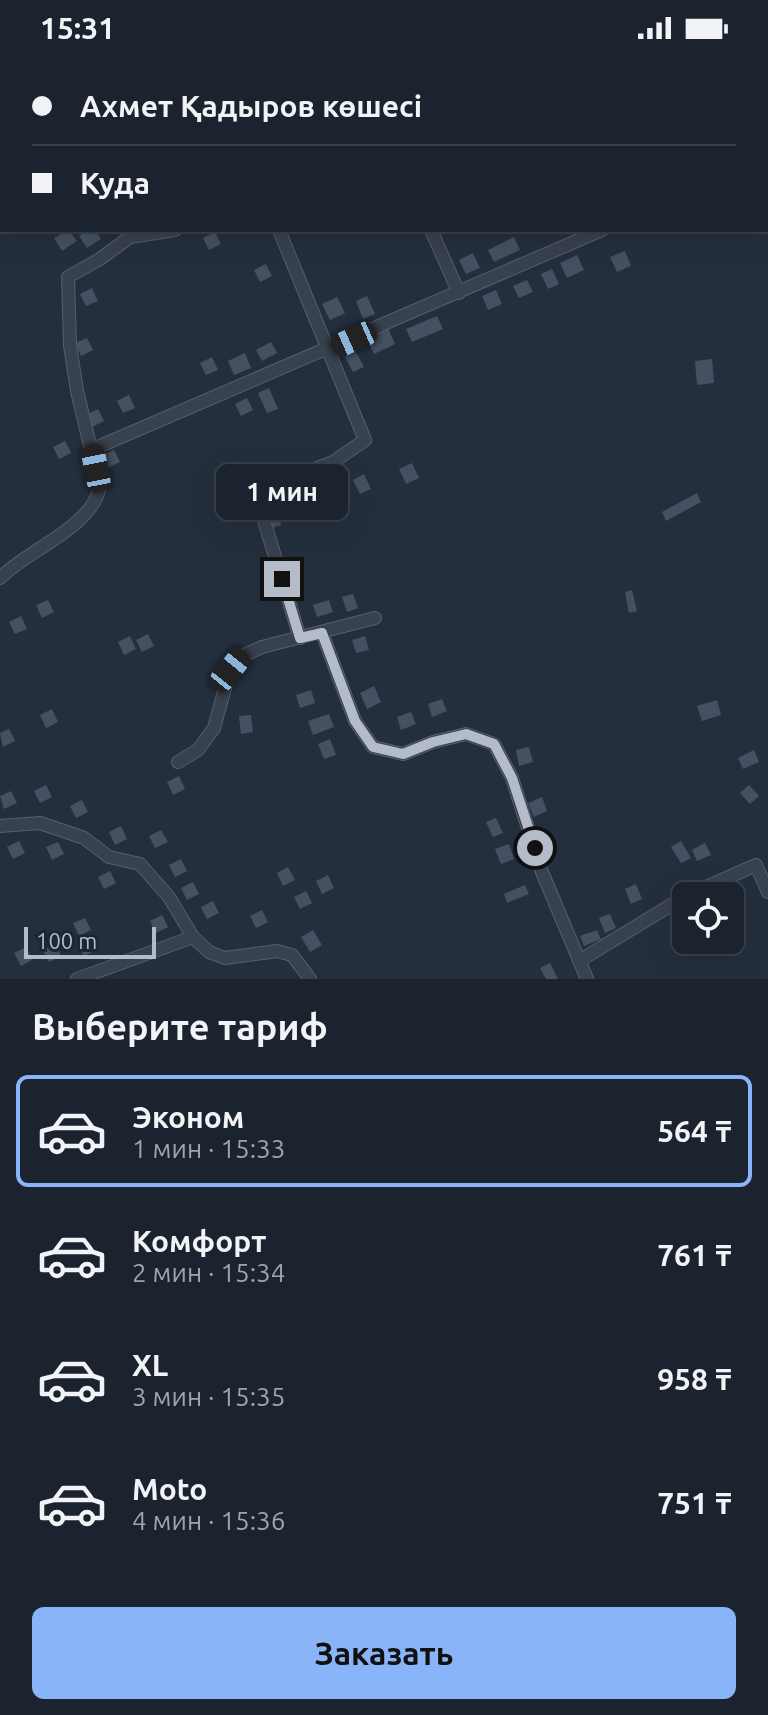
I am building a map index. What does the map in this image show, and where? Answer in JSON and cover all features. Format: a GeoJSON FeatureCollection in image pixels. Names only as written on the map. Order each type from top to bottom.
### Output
{"type":"FeatureCollection","features":[{"type":"Feature","properties":{"kind":"street"},"geometry":{"type":"LineString","coordinates":[[0,578],[70,527],[97,500],[100,487],[77,391],[70,345],[68,277],[130,237],[162,232]]}},
{"type":"Feature","properties":{"kind":"street"},"geometry":{"type":"LineString","coordinates":[[280,232],[365,440],[333,462],[255,491],[300,638]]}},
{"type":"Feature","properties":{"kind":"street"},"geometry":{"type":"LineString","coordinates":[[432,232],[459,293]]}},
{"type":"Feature","properties":{"kind":"street"},"geometry":{"type":"LineString","coordinates":[[93,449],[596,232]]}},
{"type":"Feature","properties":{"kind":"street"},"geometry":{"type":"LineString","coordinates":[[178,762],[198,750],[214,728],[230,670],[242,656],[262,647],[375,618]]}},
{"type":"Feature","properties":{"kind":"street"},"geometry":{"type":"LineString","coordinates":[[322,633],[355,721],[373,747],[403,754],[466,734],[494,744],[512,778],[542,872],[587,979]]}},
{"type":"Feature","properties":{"kind":"street"},"geometry":{"type":"LineString","coordinates":[[0,826],[40,823],[84,838],[109,857],[140,864],[169,897],[193,937],[209,952],[225,958],[277,951],[292,955],[310,979]]}},
{"type":"Feature","properties":{"kind":"street"},"geometry":{"type":"LineString","coordinates":[[718,882],[756,865],[768,892]]}},
{"type":"Feature","properties":{"kind":"street"},"geometry":{"type":"LineString","coordinates":[[579,961],[672,905]]}},
{"type":"Feature","properties":{"kind":"street"},"geometry":{"type":"LineString","coordinates":[[77,979],[193,937]]}},
{"type":"Feature","properties":{"kind":"building"},"geometry":{"type":"Polygon","coordinates":[[[70,232],[77,241],[62,251],[54,238],[70,232]]]}},
{"type":"Feature","properties":{"kind":"building"},"geometry":{"type":"Polygon","coordinates":[[[84,232],[96,232],[101,239],[87,248],[79,236],[84,232]]]}},
{"type":"Feature","properties":{"kind":"building"},"geometry":{"type":"Polygon","coordinates":[[[215,232],[221,244],[209,250],[203,238],[215,232]]]}},
{"type":"Feature","properties":{"kind":"building"},"geometry":{"type":"Polygon","coordinates":[[[514,237],[520,250],[494,262],[488,250],[514,237]]]}},
{"type":"Feature","properties":{"kind":"building"},"geometry":{"type":"Polygon","coordinates":[[[625,251],[631,266],[617,272],[610,257],[625,251]]]}},
{"type":"Feature","properties":{"kind":"building"},"geometry":{"type":"Polygon","coordinates":[[[473,253],[480,268],[466,274],[459,260],[473,253]]]}},
{"type":"Feature","properties":{"kind":"building"},"geometry":{"type":"Polygon","coordinates":[[[577,255],[584,270],[567,278],[560,263],[577,255]]]}},
{"type":"Feature","properties":{"kind":"building"},"geometry":{"type":"Polygon","coordinates":[[[266,264],[272,276],[260,282],[254,270],[266,264]]]}},
{"type":"Feature","properties":{"kind":"building"},"geometry":{"type":"Polygon","coordinates":[[[552,269],[559,284],[548,289],[541,274],[552,269]]]}},
{"type":"Feature","properties":{"kind":"building"},"geometry":{"type":"Polygon","coordinates":[[[527,280],[533,292],[519,298],[513,286],[527,280]]]}},
{"type":"Feature","properties":{"kind":"building"},"geometry":{"type":"Polygon","coordinates":[[[92,288],[98,301],[86,306],[80,294],[92,288]]]}},
{"type":"Feature","properties":{"kind":"building"},"geometry":{"type":"Polygon","coordinates":[[[496,290],[502,304],[488,310],[482,296],[496,290]]]}},
{"type":"Feature","properties":{"kind":"building"},"geometry":{"type":"Polygon","coordinates":[[[367,296],[375,314],[363,319],[356,301],[367,296]]]}},
{"type":"Feature","properties":{"kind":"building"},"geometry":{"type":"Polygon","coordinates":[[[337,297],[345,313],[330,320],[322,304],[337,297]]]}},
{"type":"Feature","properties":{"kind":"building"},"geometry":{"type":"Polygon","coordinates":[[[437,316],[443,329],[412,342],[406,329],[437,316]]]}},
{"type":"Feature","properties":{"kind":"building"},"geometry":{"type":"Polygon","coordinates":[[[388,328],[395,344],[374,354],[366,338],[388,328]]]}},
{"type":"Feature","properties":{"kind":"building"},"geometry":{"type":"Polygon","coordinates":[[[87,338],[93,350],[81,356],[75,343],[87,338]]]}},
{"type":"Feature","properties":{"kind":"building"},"geometry":{"type":"Polygon","coordinates":[[[271,342],[277,353],[262,361],[256,350],[271,342]]]}},
{"type":"Feature","properties":{"kind":"building"},"geometry":{"type":"Polygon","coordinates":[[[355,350],[364,367],[353,372],[344,355],[355,350]]]}},
{"type":"Feature","properties":{"kind":"building"},"geometry":{"type":"Polygon","coordinates":[[[245,353],[251,368],[234,375],[228,361],[245,353]]]}},
{"type":"Feature","properties":{"kind":"building"},"geometry":{"type":"Polygon","coordinates":[[[212,357],[218,370],[206,375],[200,363],[212,357]]]}},
{"type":"Feature","properties":{"kind":"building"},"geometry":{"type":"Polygon","coordinates":[[[712,359],[714,383],[697,385],[695,361],[712,359]]]}},
{"type":"Feature","properties":{"kind":"building"},"geometry":{"type":"Polygon","coordinates":[[[269,388],[278,409],[267,413],[258,393],[269,388]]]}},
{"type":"Feature","properties":{"kind":"building"},"geometry":{"type":"Polygon","coordinates":[[[129,395],[135,408],[123,413],[117,401],[129,395]]]}},
{"type":"Feature","properties":{"kind":"building"},"geometry":{"type":"Polygon","coordinates":[[[247,398],[253,410],[241,416],[235,404],[247,398]]]}},
{"type":"Feature","properties":{"kind":"building"},"geometry":{"type":"Polygon","coordinates":[[[98,409],[104,421],[92,427],[86,415],[98,409]]]}},
{"type":"Feature","properties":{"kind":"building"},"geometry":{"type":"Polygon","coordinates":[[[65,441],[71,453],[59,459],[53,447],[65,441]]]}},
{"type":"Feature","properties":{"kind":"building"},"geometry":{"type":"Polygon","coordinates":[[[114,450],[120,462],[108,468],[102,456],[114,450]]]}},
{"type":"Feature","properties":{"kind":"building"},"geometry":{"type":"Polygon","coordinates":[[[412,463],[419,478],[406,484],[399,469],[412,463]]]}},
{"type":"Feature","properties":{"kind":"building"},"geometry":{"type":"Polygon","coordinates":[[[364,474],[371,489],[360,494],[353,480],[364,474]]]}},
{"type":"Feature","properties":{"kind":"building"},"geometry":{"type":"Polygon","coordinates":[[[697,493],[701,502],[666,521],[662,512],[697,493]]]}},
{"type":"Feature","properties":{"kind":"building"},"geometry":{"type":"Polygon","coordinates":[[[277,509],[281,525],[272,528],[267,511],[277,509]]]}},
{"type":"Feature","properties":{"kind":"building"},"geometry":{"type":"Polygon","coordinates":[[[632,590],[637,611],[629,613],[625,592],[632,590]]]}},
{"type":"Feature","properties":{"kind":"building"},"geometry":{"type":"Polygon","coordinates":[[[353,594],[358,608],[347,612],[342,597],[353,594]]]}},
{"type":"Feature","properties":{"kind":"building"},"geometry":{"type":"Polygon","coordinates":[[[48,600],[54,612],[42,618],[36,605],[48,600]]]}},
{"type":"Feature","properties":{"kind":"building"},"geometry":{"type":"Polygon","coordinates":[[[329,600],[333,612],[317,617],[313,605],[329,600]]]}},
{"type":"Feature","properties":{"kind":"building"},"geometry":{"type":"Polygon","coordinates":[[[21,616],[27,629],[15,634],[9,622],[21,616]]]}},
{"type":"Feature","properties":{"kind":"building"},"geometry":{"type":"Polygon","coordinates":[[[148,634],[154,646],[142,652],[136,640],[148,634]]]}},
{"type":"Feature","properties":{"kind":"building"},"geometry":{"type":"Polygon","coordinates":[[[130,636],[136,649],[124,655],[118,642],[130,636]]]}},
{"type":"Feature","properties":{"kind":"building"},"geometry":{"type":"Polygon","coordinates":[[[365,636],[369,650],[356,653],[352,640],[365,636]]]}},
{"type":"Feature","properties":{"kind":"building"},"geometry":{"type":"Polygon","coordinates":[[[374,686],[381,702],[367,709],[360,693],[374,686]]]}},
{"type":"Feature","properties":{"kind":"building"},"geometry":{"type":"Polygon","coordinates":[[[311,690],[315,703],[300,708],[296,695],[311,690]]]}},
{"type":"Feature","properties":{"kind":"building"},"geometry":{"type":"Polygon","coordinates":[[[442,699],[447,711],[432,717],[428,704],[442,699]]]}},
{"type":"Feature","properties":{"kind":"building"},"geometry":{"type":"Polygon","coordinates":[[[717,700],[721,715],[702,721],[697,706],[717,700]]]}},
{"type":"Feature","properties":{"kind":"building"},"geometry":{"type":"Polygon","coordinates":[[[52,709],[58,722],[46,728],[40,715],[52,709]]]}},
{"type":"Feature","properties":{"kind":"building"},"geometry":{"type":"Polygon","coordinates":[[[411,712],[416,724],[401,730],[397,717],[411,712]]]}},
{"type":"Feature","properties":{"kind":"building"},"geometry":{"type":"Polygon","coordinates":[[[329,714],[334,727],[313,735],[308,721],[329,714]]]}},
{"type":"Feature","properties":{"kind":"building"},"geometry":{"type":"Polygon","coordinates":[[[251,715],[253,732],[241,734],[239,716],[251,715]]]}},
{"type":"Feature","properties":{"kind":"building"},"geometry":{"type":"Polygon","coordinates":[[[9,729],[15,741],[3,747],[0,733],[9,729]]]}},
{"type":"Feature","properties":{"kind":"building"},"geometry":{"type":"Polygon","coordinates":[[[330,739],[336,755],[324,759],[318,744],[330,739]]]}},
{"type":"Feature","properties":{"kind":"building"},"geometry":{"type":"Polygon","coordinates":[[[529,747],[533,762],[519,766],[516,750],[529,747]]]}},
{"type":"Feature","properties":{"kind":"building"},"geometry":{"type":"Polygon","coordinates":[[[754,750],[759,762],[743,769],[738,758],[754,750]]]}},
{"type":"Feature","properties":{"kind":"building"},"geometry":{"type":"Polygon","coordinates":[[[179,776],[185,789],[173,795],[167,782],[179,776]]]}},
{"type":"Feature","properties":{"kind":"building"},"geometry":{"type":"Polygon","coordinates":[[[46,785],[52,797],[40,803],[34,791],[46,785]]]}},
{"type":"Feature","properties":{"kind":"building"},"geometry":{"type":"Polygon","coordinates":[[[749,785],[759,796],[750,804],[740,793],[749,785]]]}},
{"type":"Feature","properties":{"kind":"building"},"geometry":{"type":"Polygon","coordinates":[[[11,791],[17,803],[4,809],[0,796],[11,791]]]}},
{"type":"Feature","properties":{"kind":"building"},"geometry":{"type":"Polygon","coordinates":[[[542,797],[547,811],[534,817],[528,803],[542,797]]]}},
{"type":"Feature","properties":{"kind":"building"},"geometry":{"type":"Polygon","coordinates":[[[82,800],[88,812],[76,818],[70,806],[82,800]]]}},
{"type":"Feature","properties":{"kind":"building"},"geometry":{"type":"Polygon","coordinates":[[[496,818],[503,833],[493,837],[486,822],[496,818]]]}},
{"type":"Feature","properties":{"kind":"building"},"geometry":{"type":"Polygon","coordinates":[[[121,826],[127,839],[115,845],[109,832],[121,826]]]}},
{"type":"Feature","properties":{"kind":"building"},"geometry":{"type":"Polygon","coordinates":[[[161,830],[168,842],[155,848],[149,836],[161,830]]]}},
{"type":"Feature","properties":{"kind":"building"},"geometry":{"type":"Polygon","coordinates":[[[19,841],[25,853],[13,859],[7,847],[19,841]]]}},
{"type":"Feature","properties":{"kind":"building"},"geometry":{"type":"Polygon","coordinates":[[[681,841],[691,858],[681,863],[671,847],[681,841]]]}},
{"type":"Feature","properties":{"kind":"building"},"geometry":{"type":"Polygon","coordinates":[[[58,842],[64,854],[52,860],[46,847],[58,842]]]}},
{"type":"Feature","properties":{"kind":"building"},"geometry":{"type":"Polygon","coordinates":[[[705,843],[711,855],[697,861],[692,850],[705,843]]]}},
{"type":"Feature","properties":{"kind":"building"},"geometry":{"type":"Polygon","coordinates":[[[509,844],[514,859],[501,864],[495,849],[509,844]]]}},
{"type":"Feature","properties":{"kind":"building"},"geometry":{"type":"Polygon","coordinates":[[[181,859],[187,871],[175,877],[169,865],[181,859]]]}},
{"type":"Feature","properties":{"kind":"building"},"geometry":{"type":"Polygon","coordinates":[[[288,867],[295,880],[283,886],[277,873],[288,867]]]}},
{"type":"Feature","properties":{"kind":"building"},"geometry":{"type":"Polygon","coordinates":[[[110,871],[116,883],[104,889],[98,877],[110,871]]]}},
{"type":"Feature","properties":{"kind":"building"},"geometry":{"type":"Polygon","coordinates":[[[328,875],[334,888],[322,894],[316,881],[328,875]]]}},
{"type":"Feature","properties":{"kind":"building"},"geometry":{"type":"Polygon","coordinates":[[[193,882],[199,894],[187,900],[181,888],[193,882]]]}},
{"type":"Feature","properties":{"kind":"building"},"geometry":{"type":"Polygon","coordinates":[[[636,884],[642,899],[631,904],[625,889],[636,884]]]}},
{"type":"Feature","properties":{"kind":"building"},"geometry":{"type":"Polygon","coordinates":[[[525,885],[529,894],[507,903],[504,894],[525,885]]]}},
{"type":"Feature","properties":{"kind":"building"},"geometry":{"type":"Polygon","coordinates":[[[306,891],[312,903],[300,909],[294,897],[306,891]]]}},
{"type":"Feature","properties":{"kind":"building"},"geometry":{"type":"Polygon","coordinates":[[[213,901],[219,913],[207,919],[201,907],[213,901]]]}},
{"type":"Feature","properties":{"kind":"building"},"geometry":{"type":"Polygon","coordinates":[[[262,910],[268,922],[256,928],[250,916],[262,910]]]}},
{"type":"Feature","properties":{"kind":"building"},"geometry":{"type":"Polygon","coordinates":[[[610,914],[616,928],[605,933],[599,918],[610,914]]]}},
{"type":"Feature","properties":{"kind":"building"},"geometry":{"type":"Polygon","coordinates":[[[162,915],[168,927],[156,933],[150,921],[162,915]]]}},
{"type":"Feature","properties":{"kind":"building"},"geometry":{"type":"Polygon","coordinates":[[[85,918],[91,930],[79,936],[73,923],[85,918]]]}},
{"type":"Feature","properties":{"kind":"building"},"geometry":{"type":"Polygon","coordinates":[[[313,930],[322,945],[310,952],[301,937],[313,930]]]}},
{"type":"Feature","properties":{"kind":"building"},"geometry":{"type":"Polygon","coordinates":[[[597,930],[601,939],[584,946],[580,936],[597,930]]]}},
{"type":"Feature","properties":{"kind":"building"},"geometry":{"type":"Polygon","coordinates":[[[90,938],[96,950],[84,956],[78,944],[90,938]]]}},
{"type":"Feature","properties":{"kind":"building"},"geometry":{"type":"Polygon","coordinates":[[[55,944],[61,956],[49,962],[43,950],[55,944]]]}},
{"type":"Feature","properties":{"kind":"building"},"geometry":{"type":"Polygon","coordinates":[[[26,947],[32,960],[21,966],[14,953],[26,947]]]}},
{"type":"Feature","properties":{"kind":"building"},"geometry":{"type":"Polygon","coordinates":[[[550,963],[558,979],[546,979],[540,968],[550,963]]]}},
{"type":"Feature","properties":{"kind":"route"},"geometry":{"type":"LineString","coordinates":[[282,579],[300,638],[322,633],[355,721],[373,747],[403,754],[466,734],[494,744],[512,778],[535,848]]}}]}
